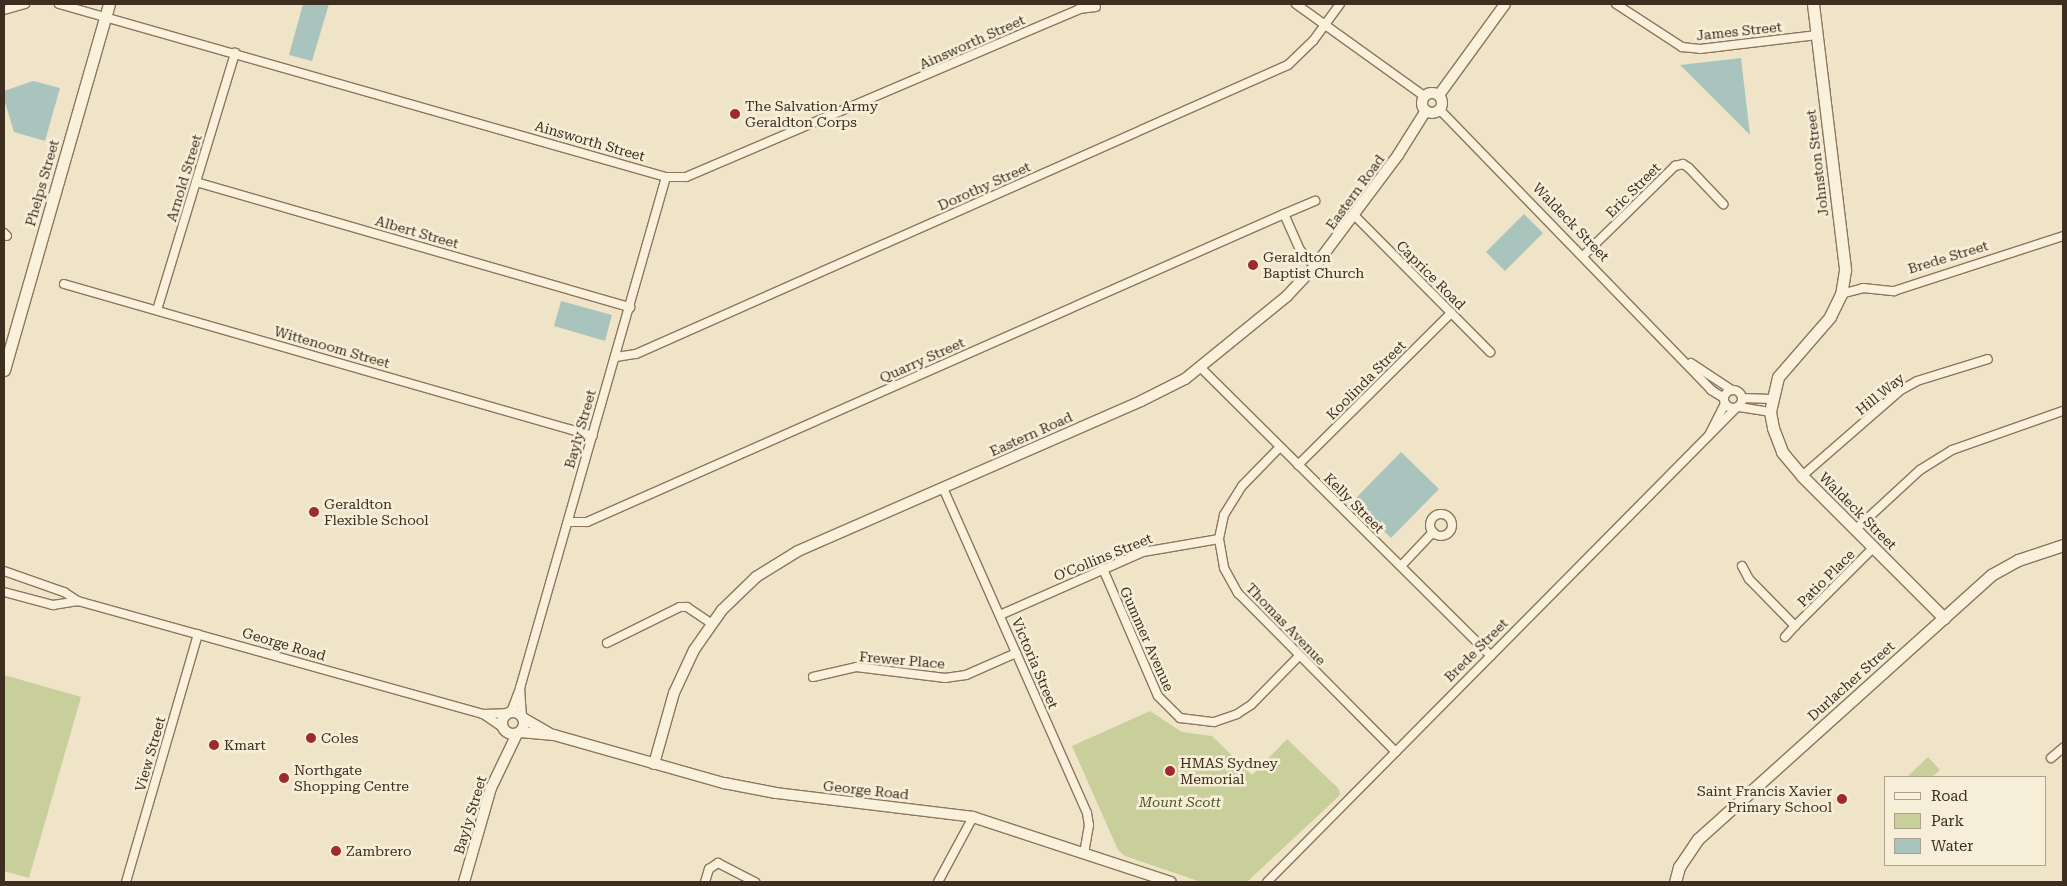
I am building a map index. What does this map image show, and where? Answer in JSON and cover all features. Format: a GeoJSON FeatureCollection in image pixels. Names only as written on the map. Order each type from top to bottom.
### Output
{"type":"FeatureCollection","features":[{"type":"Feature","properties":{"kind":"main road","name":"Phelps Street"},"geometry":{"type":"LineString","coordinates":[[4,370],[109,4]]}},
{"type":"Feature","properties":{"kind":"main road","name":"Johnston Street"},"geometry":{"type":"LineString","coordinates":[[1772,399],[1778,377],[1830,317],[1841,294],[1845,270],[1813,4]]}},
{"type":"Feature","properties":{"kind":"main road"},"geometry":{"type":"LineString","coordinates":[[1770,412],[1772,399]]}},
{"type":"Feature","properties":{"kind":"main road","name":"Waldeck Street"},"geometry":{"type":"LineString","coordinates":[[1770,412],[1782,452],[1802,476],[1944,618]]}},
{"type":"Feature","properties":{"kind":"main road","name":"Durlacher Street"},"geometry":{"type":"LineString","coordinates":[[1664,882],[1679,867],[1698,839],[1991,575],[2018,560],[2063,545]]}},
{"type":"Feature","properties":{"kind":"main road","name":"Durlacher Street"},"geometry":{"type":"LineString","coordinates":[[1675,882],[1679,867]]}},
{"type":"Feature","properties":{"kind":"street"},"geometry":{"type":"LineString","coordinates":[[4,10],[24,4]]}},
{"type":"Feature","properties":{"kind":"street","name":"Ainsworth Street"},"geometry":{"type":"LineString","coordinates":[[58,4],[141,25],[666,177],[686,178],[702,173],[1079,9],[1096,6]]}},
{"type":"Feature","properties":{"kind":"street"},"geometry":{"type":"LineString","coordinates":[[1296,4],[1424,96]]}},
{"type":"Feature","properties":{"kind":"street","name":"Dorothy Street"},"geometry":{"type":"LineString","coordinates":[[616,357],[636,354],[1288,65],[1326,25],[1340,4]]}},
{"type":"Feature","properties":{"kind":"street"},"geometry":{"type":"LineString","coordinates":[[1439,95],[1505,4]]}},
{"type":"Feature","properties":{"kind":"street","name":"James Street"},"geometry":{"type":"LineString","coordinates":[[1616,4],[1682,47],[1700,49],[1817,35]]}},
{"type":"Feature","properties":{"kind":"street","name":"Arnold Street"},"geometry":{"type":"LineString","coordinates":[[158,310],[235,53]]}},
{"type":"Feature","properties":{"kind":"street"},"geometry":{"type":"LineString","coordinates":[[1433,92],[1439,95],[1442,101],[1440,110],[1435,113],[1426,112],[1421,102],[1424,96],[1433,92]]}},
{"type":"Feature","properties":{"kind":"street","name":"Waldeck Street"},"geometry":{"type":"LineString","coordinates":[[1440,110],[1681,356],[1711,390],[1724,401]]}},
{"type":"Feature","properties":{"kind":"street","name":"Eastern Road"},"geometry":{"type":"LineString","coordinates":[[654,764],[680,678],[711,623],[744,588],[782,559],[1141,401],[1200,367],[1287,296],[1316,266],[1355,216],[1426,112]]}},
{"type":"Feature","properties":{"kind":"street","name":"Eric Street"},"geometry":{"type":"LineString","coordinates":[[1583,256],[1675,166],[1683,164],[1689,168],[1723,204]]}},
{"type":"Feature","properties":{"kind":"street","name":"Bayly Street"},"geometry":{"type":"LineString","coordinates":[[503,757],[503,728],[520,688],[666,177]]}},
{"type":"Feature","properties":{"kind":"street","name":"Albert Street"},"geometry":{"type":"LineString","coordinates":[[196,182],[630,307]]}},
{"type":"Feature","properties":{"kind":"street","name":"Quarry Street"},"geometry":{"type":"LineString","coordinates":[[568,522],[587,522],[1315,201]]}},
{"type":"Feature","properties":{"kind":"street"},"geometry":{"type":"LineString","coordinates":[[1284,214],[1300,250],[1316,266]]}},
{"type":"Feature","properties":{"kind":"street","name":"Caprice Road"},"geometry":{"type":"LineString","coordinates":[[1355,216],[1490,352]]}},
{"type":"Feature","properties":{"kind":"street","name":"Brede Street"},"geometry":{"type":"LineString","coordinates":[[1841,294],[1863,288],[1881,292],[2063,236]]}},
{"type":"Feature","properties":{"kind":"street","name":"Wittenoom Street"},"geometry":{"type":"LineString","coordinates":[[64,284],[593,436]]}},
{"type":"Feature","properties":{"kind":"street","name":"Koolinda Street"},"geometry":{"type":"LineString","coordinates":[[1298,465],[1451,314]]}},
{"type":"Feature","properties":{"kind":"street","name":"Waldeck Street"},"geometry":{"type":"LineString","coordinates":[[1681,356],[1732,390],[1737,391],[1742,398]]}},
{"type":"Feature","properties":{"kind":"street","name":"Hill Way"},"geometry":{"type":"LineString","coordinates":[[1802,476],[1901,390],[1918,380],[1988,359]]}},
{"type":"Feature","properties":{"kind":"street","name":"Kelly Street"},"geometry":{"type":"LineString","coordinates":[[1200,367],[1491,656]]}},
{"type":"Feature","properties":{"kind":"street","name":"Brede Street"},"geometry":{"type":"LineString","coordinates":[[1706,439],[1724,401],[1732,390]]}},
{"type":"Feature","properties":{"kind":"street"},"geometry":{"type":"LineString","coordinates":[[1738,407],[1742,398],[1772,399]]}},
{"type":"Feature","properties":{"kind":"street"},"geometry":{"type":"LineString","coordinates":[[1724,401],[1738,407],[1770,412]]}},
{"type":"Feature","properties":{"kind":"street","name":"Brede Street"},"geometry":{"type":"LineString","coordinates":[[1267,882],[1738,407]]}},
{"type":"Feature","properties":{"kind":"street"},"geometry":{"type":"LineString","coordinates":[[1856,529],[1920,470],[1952,450],[2063,411]]}},
{"type":"Feature","properties":{"kind":"street","name":"Thomas Avenue"},"geometry":{"type":"LineString","coordinates":[[1280,447],[1230,501],[1224,515],[1219,538],[1224,568],[1238,593],[1396,752]]}},
{"type":"Feature","properties":{"kind":"street","name":"Victoria Street"},"geometry":{"type":"LineString","coordinates":[[943,488],[1087,813],[1089,825],[1084,852]]}},
{"type":"Feature","properties":{"kind":"street"},"geometry":{"type":"LineString","coordinates":[[1400,566],[1433,532]]}},
{"type":"Feature","properties":{"kind":"street","name":"O'Collins Street"},"geometry":{"type":"LineString","coordinates":[[1000,614],[1102,569],[1158,548],[1219,538]]}},
{"type":"Feature","properties":{"kind":"street","name":"Patio Place"},"geometry":{"type":"LineString","coordinates":[[1785,637],[1874,548]]}},
{"type":"Feature","properties":{"kind":"street","name":"Patio Place"},"geometry":{"type":"LineString","coordinates":[[1742,566],[1749,578],[1795,626]]}},
{"type":"Feature","properties":{"kind":"street","name":"Gummer Avenue"},"geometry":{"type":"LineString","coordinates":[[1102,569],[1158,696],[1180,718],[1214,722],[1237,714],[1250,705],[1299,656]]}},
{"type":"Feature","properties":{"kind":"street","name":"George Road"},"geometry":{"type":"LineString","coordinates":[[4,571],[64,592],[78,601],[483,714],[509,713],[523,718],[554,735],[724,784],[776,794],[973,816],[1171,882]]}},
{"type":"Feature","properties":{"kind":"street","name":"George Road"},"geometry":{"type":"LineString","coordinates":[[4,592],[53,604],[78,601]]}},
{"type":"Feature","properties":{"kind":"street"},"geometry":{"type":"LineString","coordinates":[[607,643],[680,607],[687,608],[711,623]]}},
{"type":"Feature","properties":{"kind":"street","name":"View Street"},"geometry":{"type":"LineString","coordinates":[[126,882],[198,634]]}},
{"type":"Feature","properties":{"kind":"street","name":"Frewer Place"},"geometry":{"type":"LineString","coordinates":[[813,677],[856,668],[945,678],[966,675],[1016,653]]}},
{"type":"Feature","properties":{"kind":"street","name":"Bayly Street"},"geometry":{"type":"LineString","coordinates":[[464,882],[503,757],[524,726],[520,688]]}},
{"type":"Feature","properties":{"kind":"street","name":"George Road"},"geometry":{"type":"LineString","coordinates":[[483,714],[503,728],[518,733],[554,735]]}},
{"type":"Feature","properties":{"kind":"street"},"geometry":{"type":"LineString","coordinates":[[2051,758],[2063,748]]}},
{"type":"Feature","properties":{"kind":"street"},"geometry":{"type":"LineString","coordinates":[[938,882],[973,816]]}},
{"type":"Feature","properties":{"kind":"street"},"geometry":{"type":"LineString","coordinates":[[705,882],[713,864],[724,864],[755,882]]}},
{"type":"Feature","properties":{"kind":"green space"},"geometry":{"type":"Polygon","coordinates":[[[4,675],[81,697],[29,878],[4,871],[4,675]]]}},
{"type":"Feature","properties":{"kind":"green space","name":"Mount Scott"},"geometry":{"type":"Polygon","coordinates":[[[1150,711],[1182,732],[1212,736],[1252,775],[1287,739],[1339,789],[1340,795],[1247,882],[1201,882],[1125,856],[1118,850],[1072,746],[1150,711]]]}},
{"type":"Feature","properties":{"kind":"green space"},"geometry":{"type":"Polygon","coordinates":[[[1928,757],[1940,770],[1933,776],[1908,776],[1928,757]]]}},
{"type":"Feature","properties":{"kind":"water"},"geometry":{"type":"Polygon","coordinates":[[[303,4],[329,4],[312,61],[289,55],[303,4]]]}},
{"type":"Feature","properties":{"kind":"water"},"geometry":{"type":"Polygon","coordinates":[[[1741,58],[1750,135],[1680,65],[1741,58]]]}},
{"type":"Feature","properties":{"kind":"water"},"geometry":{"type":"Polygon","coordinates":[[[33,81],[60,88],[45,141],[14,132],[4,99],[4,91],[33,81]]]}},
{"type":"Feature","properties":{"kind":"water"},"geometry":{"type":"Polygon","coordinates":[[[1524,214],[1543,233],[1505,271],[1486,252],[1524,214]]]}},
{"type":"Feature","properties":{"kind":"water"},"geometry":{"type":"Polygon","coordinates":[[[561,301],[612,315],[605,341],[554,326],[561,301]]]}},
{"type":"Feature","properties":{"kind":"water"},"geometry":{"type":"Polygon","coordinates":[[[1401,452],[1439,489],[1391,538],[1353,501],[1401,452]]]}},
{"type":"Feature","properties":{"kind":"place","name":"The Salvation Army Geraldton Corps"},"geometry":{"type":"Point","coordinates":[735,114]}},
{"type":"Feature","properties":{"kind":"place","name":"Geraldton Baptist Church"},"geometry":{"type":"Point","coordinates":[1253,265]}},
{"type":"Feature","properties":{"kind":"place","name":"Geraldton Flexible School"},"geometry":{"type":"Point","coordinates":[314,512]}},
{"type":"Feature","properties":{"kind":"place","name":"Coles"},"geometry":{"type":"Point","coordinates":[311,738]}},
{"type":"Feature","properties":{"kind":"place","name":"Kmart"},"geometry":{"type":"Point","coordinates":[214,745]}},
{"type":"Feature","properties":{"kind":"place","name":"HMAS Sydney Memorial"},"geometry":{"type":"Point","coordinates":[1170,771]}},
{"type":"Feature","properties":{"kind":"place","name":"Northgate Shopping Centre"},"geometry":{"type":"Point","coordinates":[284,778]}},
{"type":"Feature","properties":{"kind":"place","name":"Saint Francis Xavier Primary School"},"geometry":{"type":"Point","coordinates":[1842,799]}},
{"type":"Feature","properties":{"kind":"place","name":"Zambrero"},"geometry":{"type":"Point","coordinates":[336,851]}}]}
